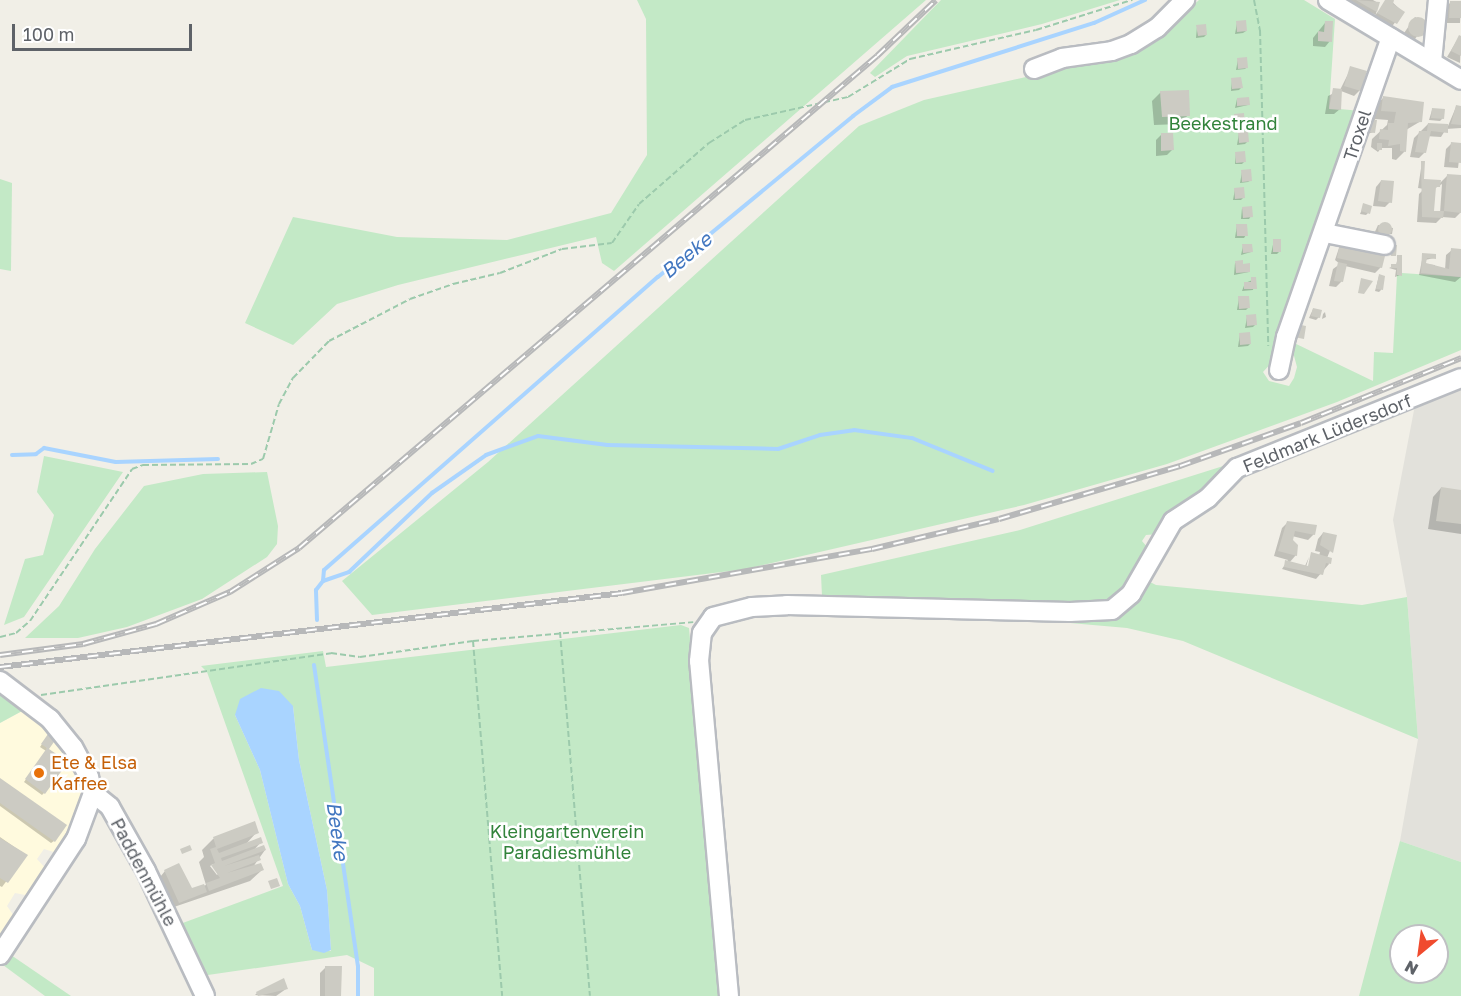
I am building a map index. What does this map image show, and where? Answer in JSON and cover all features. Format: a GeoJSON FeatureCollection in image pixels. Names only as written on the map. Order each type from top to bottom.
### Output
{"type":"FeatureCollection","features":[{"type":"Feature","properties":{"kind":"street"},"geometry":{"type":"LineString","coordinates":[[1034,69],[1062,58],[1112,51],[1131,44],[1157,27],[1185,0]]}},
{"type":"Feature","properties":{"kind":"street"},"geometry":{"type":"LineString","coordinates":[[1328,0],[1461,80]]}},
{"type":"Feature","properties":{"kind":"street"},"geometry":{"type":"LineString","coordinates":[[1432,62],[1438,0]]}},
{"type":"Feature","properties":{"kind":"street","name":"Troxel"},"geometry":{"type":"LineString","coordinates":[[1279,370],[1286,337],[1325,232],[1390,38]]}},
{"type":"Feature","properties":{"kind":"street"},"geometry":{"type":"LineString","coordinates":[[1325,232],[1385,246]]}},
{"type":"Feature","properties":{"kind":"street","name":"Feldmark Lüdersdorf"},"geometry":{"type":"LineString","coordinates":[[706,625],[712,617],[725,613],[787,604],[1070,612],[1112,610],[1131,594],[1173,521],[1208,498],[1237,468],[1461,378]]}},
{"type":"Feature","properties":{"kind":"street"},"geometry":{"type":"LineString","coordinates":[[706,625],[699,661],[729,996]]}},
{"type":"Feature","properties":{"kind":"street","name":"Paddenmühle"},"geometry":{"type":"LineString","coordinates":[[0,681],[57,726],[73,747],[89,777],[93,793],[110,807],[146,871],[205,996]]}},
{"type":"Feature","properties":{"kind":"street"},"geometry":{"type":"LineString","coordinates":[[0,955],[76,839],[93,793]]}},
{"type":"Feature","properties":{"kind":"path"},"geometry":{"type":"LineString","coordinates":[[0,637],[16,633],[30,621],[132,470],[143,465],[251,464],[263,459],[279,404],[293,378],[329,341],[410,299],[453,284],[500,273],[562,249],[612,243],[639,204],[709,143],[746,120],[848,97],[910,60],[1036,30],[1132,0]]}},
{"type":"Feature","properties":{"kind":"path"},"geometry":{"type":"LineString","coordinates":[[1254,0],[1260,30],[1268,354],[1279,370]]}},
{"type":"Feature","properties":{"kind":"path"},"geometry":{"type":"LineString","coordinates":[[29,702],[53,692],[331,653],[360,657],[473,641],[686,620],[706,625]]}},
{"type":"Feature","properties":{"kind":"path"},"geometry":{"type":"LineString","coordinates":[[560,632],[590,996]]}},
{"type":"Feature","properties":{"kind":"path"},"geometry":{"type":"LineString","coordinates":[[473,641],[502,996]]}},
{"type":"Feature","properties":{"kind":"shaded area"},"geometry":{"type":"Polygon","coordinates":[[[1461,385],[1461,862],[1400,841],[1418,739],[1407,597],[1393,520],[1415,405],[1461,385]]]}},
{"type":"Feature","properties":{"kind":"shaded area"},"geometry":{"type":"Polygon","coordinates":[[[24,710],[57,739],[85,789],[80,817],[60,854],[44,849],[37,859],[48,871],[30,896],[15,893],[7,906],[16,919],[0,942],[0,723],[24,710]]]}},
{"type":"Feature","properties":{"kind":"green space"},"geometry":{"type":"Polygon","coordinates":[[[637,0],[926,0],[614,271],[602,263],[596,237],[398,285],[337,304],[293,345],[245,323],[293,217],[397,237],[507,240],[611,213],[647,155],[646,19],[637,0]]]}},
{"type":"Feature","properties":{"kind":"green space"},"geometry":{"type":"Polygon","coordinates":[[[941,0],[1120,0],[1042,24],[907,56],[875,77],[870,73],[941,0]]]}},
{"type":"Feature","properties":{"kind":"green space","name":"Beekestrand"},"geometry":{"type":"Polygon","coordinates":[[[1199,0],[1304,0],[1335,19],[1329,108],[1361,111],[1274,360],[1263,372],[1269,381],[1289,386],[1294,378],[1297,367],[1290,341],[1373,381],[1374,352],[1393,353],[1397,275],[1402,273],[1461,277],[1461,350],[1337,402],[1167,464],[1024,505],[746,569],[372,615],[342,581],[488,462],[859,126],[924,100],[1115,57],[1154,41],[1199,0]]]}},
{"type":"Feature","properties":{"kind":"green space"},"geometry":{"type":"Polygon","coordinates":[[[0,179],[12,183],[11,271],[0,269],[0,179]]]}},
{"type":"Feature","properties":{"kind":"green space"},"geometry":{"type":"Polygon","coordinates":[[[44,456],[123,472],[24,617],[4,625],[25,559],[43,555],[54,515],[37,492],[44,456]]]}},
{"type":"Feature","properties":{"kind":"green space"},"geometry":{"type":"Polygon","coordinates":[[[1236,462],[1159,534],[1146,535],[1142,541],[1148,548],[1138,576],[1156,585],[1362,605],[1407,597],[1418,739],[1183,641],[1127,628],[980,615],[832,612],[822,596],[821,575],[1020,530],[1236,462]]]}},
{"type":"Feature","properties":{"kind":"green space"},"geometry":{"type":"Polygon","coordinates":[[[267,472],[278,526],[277,544],[267,557],[202,599],[127,627],[78,638],[25,638],[59,606],[95,549],[144,486],[203,474],[267,472]]]}},
{"type":"Feature","properties":{"kind":"green space","name":"Kleingartenverein Paradiesmühle"},"geometry":{"type":"Polygon","coordinates":[[[681,625],[689,628],[722,996],[374,996],[374,968],[347,955],[201,976],[180,924],[283,886],[207,672],[201,666],[323,651],[326,667],[681,625]],[[293,706],[235,715],[260,770],[288,884],[300,906],[312,950],[331,951],[327,890],[299,760],[293,706]]]}},
{"type":"Feature","properties":{"kind":"green space"},"geometry":{"type":"Polygon","coordinates":[[[0,691],[24,710],[0,723],[0,691]]]}},
{"type":"Feature","properties":{"kind":"green space"},"geometry":{"type":"Polygon","coordinates":[[[1400,841],[1461,862],[1461,996],[1359,996],[1400,841]]]}},
{"type":"Feature","properties":{"kind":"green space"},"geometry":{"type":"Polygon","coordinates":[[[11,955],[71,996],[45,996],[3,965],[11,955]]]}},
{"type":"Feature","properties":{"kind":"water"},"geometry":{"type":"Polygon","coordinates":[[[261,688],[279,691],[293,706],[299,760],[327,890],[331,950],[324,953],[312,950],[300,906],[288,884],[260,770],[235,715],[240,699],[261,688]]]}},
{"type":"Feature","properties":{"kind":"building"},"geometry":{"type":"Polygon","coordinates":[[[1356,0],[1380,2],[1377,12],[1366,6],[1356,0]]]}},
{"type":"Feature","properties":{"kind":"building"},"geometry":{"type":"Polygon","coordinates":[[[1385,0],[1394,0],[1393,4],[1405,12],[1397,24],[1377,13],[1385,0]]]}},
{"type":"Feature","properties":{"kind":"building"},"geometry":{"type":"Polygon","coordinates":[[[1450,1],[1461,1],[1461,18],[1449,18],[1450,1]]]}},
{"type":"Feature","properties":{"kind":"building"},"geometry":{"type":"Polygon","coordinates":[[[1418,17],[1425,20],[1428,27],[1425,34],[1418,37],[1411,34],[1408,27],[1411,20],[1418,17]]]}},
{"type":"Feature","properties":{"kind":"building"},"geometry":{"type":"Polygon","coordinates":[[[1246,20],[1247,31],[1237,32],[1236,21],[1246,20]]]}},
{"type":"Feature","properties":{"kind":"building"},"geometry":{"type":"Polygon","coordinates":[[[1325,21],[1333,21],[1332,42],[1318,41],[1318,31],[1324,32],[1325,21]]]}},
{"type":"Feature","properties":{"kind":"building"},"geometry":{"type":"Polygon","coordinates":[[[1206,24],[1207,35],[1198,36],[1196,25],[1206,24]]]}},
{"type":"Feature","properties":{"kind":"building"},"geometry":{"type":"Polygon","coordinates":[[[1459,35],[1461,36],[1461,56],[1451,51],[1459,35]]]}},
{"type":"Feature","properties":{"kind":"building"},"geometry":{"type":"Polygon","coordinates":[[[1247,57],[1248,68],[1238,69],[1237,58],[1247,57]]]}},
{"type":"Feature","properties":{"kind":"building"},"geometry":{"type":"Polygon","coordinates":[[[1350,66],[1367,71],[1361,91],[1344,86],[1350,66]]]}},
{"type":"Feature","properties":{"kind":"building"},"geometry":{"type":"Polygon","coordinates":[[[1241,77],[1243,88],[1232,89],[1231,78],[1241,77]]]}},
{"type":"Feature","properties":{"kind":"building"},"geometry":{"type":"Polygon","coordinates":[[[1333,88],[1342,89],[1341,110],[1329,109],[1333,88]]]}},
{"type":"Feature","properties":{"kind":"building"},"geometry":{"type":"Polygon","coordinates":[[[1189,90],[1190,116],[1162,117],[1160,91],[1189,90]]]}},
{"type":"Feature","properties":{"kind":"building"},"geometry":{"type":"Polygon","coordinates":[[[1383,96],[1424,102],[1422,122],[1408,123],[1406,152],[1400,151],[1400,144],[1388,146],[1389,140],[1379,139],[1380,129],[1388,130],[1388,123],[1394,123],[1396,112],[1381,111],[1383,96]]]}},
{"type":"Feature","properties":{"kind":"building"},"geometry":{"type":"Polygon","coordinates":[[[1249,97],[1250,105],[1237,106],[1237,98],[1249,97]]]}},
{"type":"Feature","properties":{"kind":"building"},"geometry":{"type":"Polygon","coordinates":[[[1456,105],[1461,106],[1461,125],[1451,124],[1456,105]]]}},
{"type":"Feature","properties":{"kind":"building"},"geometry":{"type":"Polygon","coordinates":[[[1432,108],[1445,109],[1444,119],[1431,118],[1432,108]]]}},
{"type":"Feature","properties":{"kind":"building"},"geometry":{"type":"Polygon","coordinates":[[[1244,113],[1245,124],[1235,125],[1234,114],[1244,113]]]}},
{"type":"Feature","properties":{"kind":"building"},"geometry":{"type":"Polygon","coordinates":[[[1370,119],[1377,120],[1375,133],[1368,132],[1370,119]]]}},
{"type":"Feature","properties":{"kind":"building"},"geometry":{"type":"Polygon","coordinates":[[[1428,123],[1448,124],[1448,133],[1431,131],[1426,153],[1415,152],[1419,131],[1427,131],[1428,123]]]}},
{"type":"Feature","properties":{"kind":"building"},"geometry":{"type":"Polygon","coordinates":[[[1248,131],[1249,142],[1239,143],[1238,132],[1248,131]]]}},
{"type":"Feature","properties":{"kind":"building"},"geometry":{"type":"Polygon","coordinates":[[[1161,133],[1173,133],[1174,150],[1161,151],[1161,133]]]}},
{"type":"Feature","properties":{"kind":"building"},"geometry":{"type":"Polygon","coordinates":[[[1451,142],[1461,143],[1461,163],[1449,162],[1451,142]]]}},
{"type":"Feature","properties":{"kind":"building"},"geometry":{"type":"Polygon","coordinates":[[[1377,143],[1382,143],[1382,150],[1377,150],[1377,143]]]}},
{"type":"Feature","properties":{"kind":"building"},"geometry":{"type":"Polygon","coordinates":[[[1245,151],[1246,162],[1236,163],[1235,152],[1245,151]]]}},
{"type":"Feature","properties":{"kind":"building"},"geometry":{"type":"Polygon","coordinates":[[[1421,161],[1425,161],[1424,179],[1441,180],[1440,187],[1436,187],[1434,211],[1444,211],[1443,218],[1422,217],[1421,161]]]}},
{"type":"Feature","properties":{"kind":"building"},"geometry":{"type":"Polygon","coordinates":[[[1251,169],[1252,181],[1242,182],[1241,170],[1251,169]]]}},
{"type":"Feature","properties":{"kind":"building"},"geometry":{"type":"Polygon","coordinates":[[[1447,174],[1461,175],[1461,213],[1444,211],[1447,174]]]}},
{"type":"Feature","properties":{"kind":"building"},"geometry":{"type":"Polygon","coordinates":[[[1381,180],[1394,181],[1392,203],[1378,201],[1381,180]]]}},
{"type":"Feature","properties":{"kind":"building"},"geometry":{"type":"Polygon","coordinates":[[[1244,187],[1245,198],[1235,199],[1234,188],[1244,187]]]}},
{"type":"Feature","properties":{"kind":"building"},"geometry":{"type":"Polygon","coordinates":[[[1363,203],[1372,206],[1370,214],[1361,211],[1363,203]]]}},
{"type":"Feature","properties":{"kind":"building"},"geometry":{"type":"Polygon","coordinates":[[[1252,206],[1253,217],[1243,218],[1242,207],[1252,206]]]}},
{"type":"Feature","properties":{"kind":"building"},"geometry":{"type":"Polygon","coordinates":[[[1382,222],[1388,222],[1392,229],[1388,236],[1382,236],[1378,232],[1378,226],[1382,222]]]}},
{"type":"Feature","properties":{"kind":"building"},"geometry":{"type":"Polygon","coordinates":[[[1236,224],[1247,224],[1248,236],[1237,236],[1236,224]]]}},
{"type":"Feature","properties":{"kind":"building"},"geometry":{"type":"Polygon","coordinates":[[[1273,239],[1281,239],[1281,252],[1273,252],[1273,239]]]}},
{"type":"Feature","properties":{"kind":"building"},"geometry":{"type":"Polygon","coordinates":[[[1340,243],[1386,252],[1382,268],[1337,258],[1340,243]]]}},
{"type":"Feature","properties":{"kind":"building"},"geometry":{"type":"Polygon","coordinates":[[[1387,243],[1397,245],[1396,256],[1391,256],[1387,243]]]}},
{"type":"Feature","properties":{"kind":"building"},"geometry":{"type":"Polygon","coordinates":[[[1242,244],[1252,244],[1253,252],[1243,253],[1242,244]]]}},
{"type":"Feature","properties":{"kind":"building"},"geometry":{"type":"Polygon","coordinates":[[[1451,248],[1461,249],[1461,277],[1421,273],[1422,253],[1436,254],[1436,259],[1427,258],[1426,263],[1449,269],[1451,248]]]}},
{"type":"Feature","properties":{"kind":"building"},"geometry":{"type":"Polygon","coordinates":[[[1397,255],[1402,255],[1402,276],[1397,275],[1397,268],[1391,268],[1391,264],[1397,264],[1397,255]]]}},
{"type":"Feature","properties":{"kind":"building"},"geometry":{"type":"Polygon","coordinates":[[[1243,260],[1243,264],[1250,263],[1250,272],[1236,273],[1235,261],[1243,260]]]}},
{"type":"Feature","properties":{"kind":"building"},"geometry":{"type":"Polygon","coordinates":[[[1338,262],[1347,264],[1343,282],[1334,281],[1338,262]]]}},
{"type":"Feature","properties":{"kind":"building"},"geometry":{"type":"Polygon","coordinates":[[[1379,274],[1385,276],[1383,290],[1376,289],[1379,274]]]}},
{"type":"Feature","properties":{"kind":"building"},"geometry":{"type":"Polygon","coordinates":[[[1251,277],[1256,277],[1257,289],[1244,289],[1244,282],[1251,282],[1251,277]]]}},
{"type":"Feature","properties":{"kind":"building"},"geometry":{"type":"Polygon","coordinates":[[[1361,278],[1373,281],[1364,294],[1358,293],[1361,278]]]}},
{"type":"Feature","properties":{"kind":"building"},"geometry":{"type":"Polygon","coordinates":[[[1238,296],[1249,296],[1250,308],[1239,309],[1238,296]]]}},
{"type":"Feature","properties":{"kind":"building"},"geometry":{"type":"Polygon","coordinates":[[[1313,308],[1322,310],[1320,318],[1311,316],[1313,308]]]}},
{"type":"Feature","properties":{"kind":"building"},"geometry":{"type":"Polygon","coordinates":[[[1256,314],[1257,325],[1247,326],[1246,315],[1256,314]]]}},
{"type":"Feature","properties":{"kind":"building"},"geometry":{"type":"Polygon","coordinates":[[[1296,324],[1306,326],[1304,339],[1294,337],[1296,324]]]}},
{"type":"Feature","properties":{"kind":"building"},"geometry":{"type":"Polygon","coordinates":[[[1250,332],[1251,344],[1240,345],[1239,333],[1250,332]]]}},
{"type":"Feature","properties":{"kind":"building"},"geometry":{"type":"Polygon","coordinates":[[[1441,487],[1461,490],[1461,524],[1436,521],[1441,487]]]}},
{"type":"Feature","properties":{"kind":"building"},"geometry":{"type":"Polygon","coordinates":[[[1287,521],[1317,525],[1315,535],[1295,531],[1293,540],[1298,545],[1297,556],[1278,551],[1287,521]]]}},
{"type":"Feature","properties":{"kind":"building"},"geometry":{"type":"Polygon","coordinates":[[[1323,532],[1337,535],[1333,553],[1320,545],[1323,532]]]}},
{"type":"Feature","properties":{"kind":"building"},"geometry":{"type":"Polygon","coordinates":[[[1311,552],[1332,558],[1331,564],[1326,563],[1323,575],[1284,567],[1285,560],[1308,566],[1311,552]]]}},
{"type":"Feature","properties":{"kind":"building"},"geometry":{"type":"Polygon","coordinates":[[[48,734],[56,739],[49,749],[68,762],[45,794],[25,779],[47,748],[41,744],[48,734]]]}},
{"type":"Feature","properties":{"kind":"building"},"geometry":{"type":"Polygon","coordinates":[[[0,778],[67,825],[55,842],[0,803],[0,778]]]}},
{"type":"Feature","properties":{"kind":"building"},"geometry":{"type":"Polygon","coordinates":[[[255,821],[259,833],[217,849],[219,853],[261,837],[263,843],[221,858],[222,861],[264,845],[266,850],[224,866],[259,855],[261,860],[227,873],[261,863],[264,870],[209,891],[206,883],[220,878],[211,865],[215,863],[210,849],[216,847],[213,837],[255,821]]]}},
{"type":"Feature","properties":{"kind":"building"},"geometry":{"type":"Polygon","coordinates":[[[0,838],[28,855],[8,883],[0,878],[0,838]]]}},
{"type":"Feature","properties":{"kind":"building"},"geometry":{"type":"Polygon","coordinates":[[[190,845],[192,850],[182,854],[180,849],[190,845]]]}},
{"type":"Feature","properties":{"kind":"building"},"geometry":{"type":"Polygon","coordinates":[[[179,863],[192,888],[204,884],[207,892],[179,903],[164,870],[179,863]]]}},
{"type":"Feature","properties":{"kind":"building"},"geometry":{"type":"Polygon","coordinates":[[[277,878],[280,886],[271,889],[268,881],[277,878]]]}},
{"type":"Feature","properties":{"kind":"building"},"geometry":{"type":"Polygon","coordinates":[[[325,966],[342,966],[341,996],[325,996],[325,966]]]}},
{"type":"Feature","properties":{"kind":"building"},"geometry":{"type":"Polygon","coordinates":[[[284,978],[288,989],[258,996],[256,992],[284,978]]]}},
{"type":"Feature","properties":{"kind":"waterway","name":"Beeke"},"geometry":{"type":"LineString","coordinates":[[317,620],[316,590],[323,581],[324,570],[658,277],[853,116],[892,87],[1094,23],[1145,0]]}},
{"type":"Feature","properties":{"kind":"waterway"},"geometry":{"type":"LineString","coordinates":[[323,581],[349,572],[432,493],[486,455],[538,436],[607,445],[778,449],[820,435],[854,430],[912,438],[993,471]]}},
{"type":"Feature","properties":{"kind":"waterway"},"geometry":{"type":"LineString","coordinates":[[12,455],[36,454],[44,448],[116,462],[218,459]]}},
{"type":"Feature","properties":{"kind":"waterway","name":"Beeke"},"geometry":{"type":"LineString","coordinates":[[314,665],[358,966],[358,996]]}},
{"type":"Feature","properties":{"kind":"railway"},"geometry":{"type":"LineString","coordinates":[[0,655],[83,644],[156,624],[230,592],[299,548],[877,56],[936,0]]}},
{"type":"Feature","properties":{"kind":"railway"},"geometry":{"type":"LineString","coordinates":[[0,667],[622,593],[872,549],[999,519],[1180,466],[1301,423],[1461,358]]}},
{"type":"Feature","properties":{"kind":"place","name":"Ete & Elsa Kaffee"},"geometry":{"type":"Point","coordinates":[39,773]}}]}
